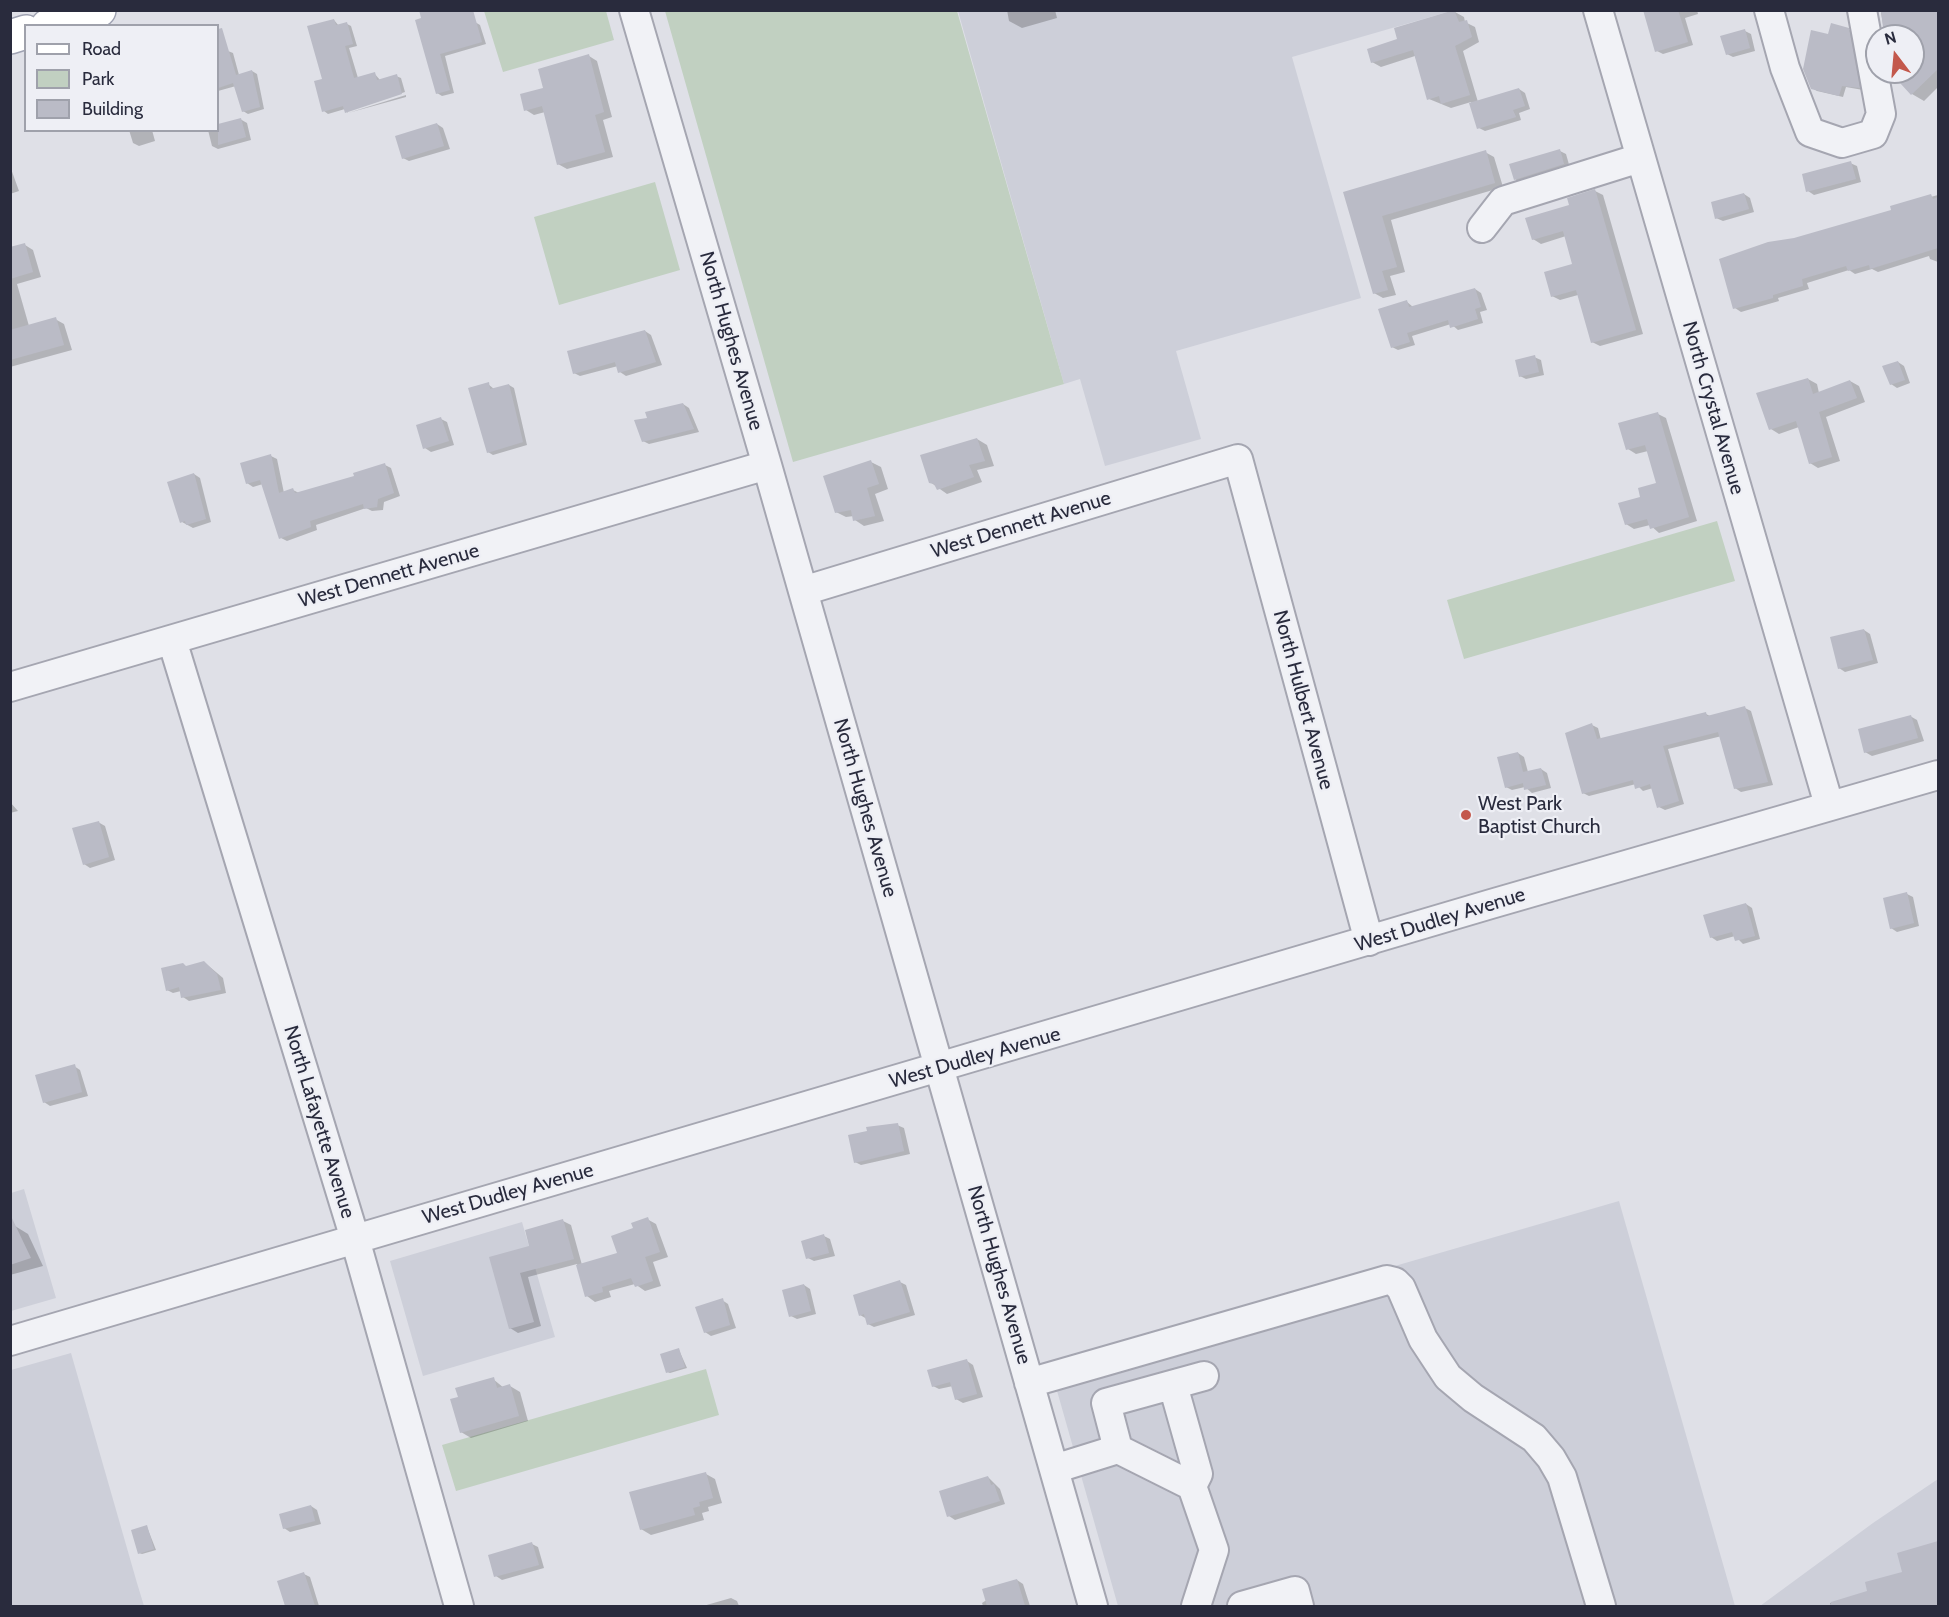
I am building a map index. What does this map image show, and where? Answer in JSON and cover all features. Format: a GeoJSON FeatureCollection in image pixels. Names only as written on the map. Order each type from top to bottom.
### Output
{"type":"FeatureCollection","features":[{"type":"Feature","properties":{"kind":"main road"},"geometry":{"type":"LineString","coordinates":[[54,24],[99,10]]}},
{"type":"Feature","properties":{"kind":"street","name":"North Hughes Avenue"},"geometry":{"type":"LineString","coordinates":[[634,10],[767,465],[1093,1606]]}},
{"type":"Feature","properties":{"kind":"street","name":"North Crystal Avenue"},"geometry":{"type":"LineString","coordinates":[[1598,10],[1829,805]]}},
{"type":"Feature","properties":{"kind":"street"},"geometry":{"type":"LineString","coordinates":[[1769,10],[1785,68],[1810,132],[1842,143],[1873,134],[1881,114],[1863,10]]}},
{"type":"Feature","properties":{"kind":"street"},"geometry":{"type":"LineString","coordinates":[[1482,228],[1503,201],[1640,158]]}},
{"type":"Feature","properties":{"kind":"street","name":"West Dennett Avenue"},"geometry":{"type":"LineString","coordinates":[[803,591],[1238,459]]}},
{"type":"Feature","properties":{"kind":"street","name":"North Hulbert Avenue"},"geometry":{"type":"LineString","coordinates":[[1238,459],[1369,941]]}},
{"type":"Feature","properties":{"kind":"street","name":"West Dennett Avenue"},"geometry":{"type":"LineString","coordinates":[[10,687],[767,465]]}},
{"type":"Feature","properties":{"kind":"street","name":"North Lafayette Avenue"},"geometry":{"type":"LineString","coordinates":[[172,640],[355,1239],[459,1606]]}},
{"type":"Feature","properties":{"kind":"street","name":"West Dudley Avenue"},"geometry":{"type":"LineString","coordinates":[[10,1341],[1829,805],[1938,776]]}},
{"type":"Feature","properties":{"kind":"street"},"geometry":{"type":"LineString","coordinates":[[1029,1383],[1386,1280],[1395,1282],[1401,1288],[1423,1339],[1448,1377],[1473,1398],[1534,1438],[1551,1458],[1562,1477],[1601,1606]]}},
{"type":"Feature","properties":{"kind":"street"},"geometry":{"type":"LineString","coordinates":[[1118,1449],[1106,1403],[1204,1376]]}},
{"type":"Feature","properties":{"kind":"street"},"geometry":{"type":"LineString","coordinates":[[1173,1385],[1198,1474],[1192,1486]]}},
{"type":"Feature","properties":{"kind":"street"},"geometry":{"type":"LineString","coordinates":[[1054,1469],[1118,1449],[1192,1486],[1214,1550],[1196,1606]]}},
{"type":"Feature","properties":{"kind":"street"},"geometry":{"type":"LineString","coordinates":[[1242,1606],[1295,1591],[1299,1606]]}},
{"type":"Feature","properties":{"kind":"shaded area"},"geometry":{"type":"Polygon","coordinates":[[[958,11],[1451,11],[1292,57],[1361,298],[1176,351],[1201,439],[1105,466],[1080,379],[1064,384],[958,11]]]}},
{"type":"Feature","properties":{"kind":"shaded area"},"geometry":{"type":"Polygon","coordinates":[[[24,1189],[56,1298],[11,1311],[11,1193],[24,1189]]]}},
{"type":"Feature","properties":{"kind":"shaded area"},"geometry":{"type":"Polygon","coordinates":[[[1619,1201],[1735,1606],[1118,1606],[1050,1366],[1619,1201]]]}},
{"type":"Feature","properties":{"kind":"shaded area"},"geometry":{"type":"Polygon","coordinates":[[[522,1222],[555,1337],[423,1376],[390,1261],[522,1222]]]}},
{"type":"Feature","properties":{"kind":"shaded area"},"geometry":{"type":"Polygon","coordinates":[[[71,1353],[144,1606],[11,1606],[11,1370],[71,1353]]]}},
{"type":"Feature","properties":{"kind":"shaded area"},"geometry":{"type":"Polygon","coordinates":[[[1938,1479],[1938,1606],[1760,1606],[1873,1523],[1938,1479]]]}},
{"type":"Feature","properties":{"kind":"green space"},"geometry":{"type":"Polygon","coordinates":[[[484,11],[606,11],[614,40],[503,72],[484,11]]]}},
{"type":"Feature","properties":{"kind":"green space"},"geometry":{"type":"Polygon","coordinates":[[[665,11],[957,11],[1064,384],[793,462],[665,11]]]}},
{"type":"Feature","properties":{"kind":"green space"},"geometry":{"type":"Polygon","coordinates":[[[655,182],[680,270],[559,305],[534,217],[655,182]]]}},
{"type":"Feature","properties":{"kind":"green space"},"geometry":{"type":"Polygon","coordinates":[[[1717,521],[1735,581],[1464,659],[1447,600],[1717,521]]]}},
{"type":"Feature","properties":{"kind":"green space"},"geometry":{"type":"Polygon","coordinates":[[[706,1369],[719,1415],[456,1491],[442,1445],[706,1369]]]}},
{"type":"Feature","properties":{"kind":"building"},"geometry":{"type":"Polygon","coordinates":[[[419,10],[473,10],[482,42],[440,54],[450,90],[436,94],[415,20],[421,18],[419,10]]]}},
{"type":"Feature","properties":{"kind":"building"},"geometry":{"type":"Polygon","coordinates":[[[1454,10],[1459,22],[1467,20],[1472,37],[1455,46],[1470,95],[1441,104],[1439,96],[1427,100],[1413,50],[1371,63],[1367,49],[1397,39],[1394,28],[1454,10]]]}},
{"type":"Feature","properties":{"kind":"building"},"geometry":{"type":"Polygon","coordinates":[[[1643,10],[1678,10],[1688,42],[1655,52],[1643,10]]]}},
{"type":"Feature","properties":{"kind":"building"},"geometry":{"type":"Polygon","coordinates":[[[1881,10],[1938,10],[1938,69],[1925,82],[1925,24],[1883,24],[1881,10]]]}},
{"type":"Feature","properties":{"kind":"building"},"geometry":{"type":"Polygon","coordinates":[[[334,19],[336,25],[347,22],[353,44],[345,46],[354,78],[375,72],[377,80],[397,74],[402,94],[345,113],[343,106],[322,112],[314,81],[322,79],[307,26],[334,19]]]}},
{"type":"Feature","properties":{"kind":"building"},"geometry":{"type":"Polygon","coordinates":[[[1831,23],[1849,28],[1860,88],[1842,86],[1839,96],[1811,89],[1803,69],[1811,30],[1828,34],[1831,23]]]}},
{"type":"Feature","properties":{"kind":"building"},"geometry":{"type":"Polygon","coordinates":[[[222,28],[236,75],[252,70],[260,107],[242,112],[233,83],[219,88],[219,29],[222,28]]]}},
{"type":"Feature","properties":{"kind":"building"},"geometry":{"type":"Polygon","coordinates":[[[1745,29],[1750,48],[1726,55],[1720,36],[1745,29]]]}},
{"type":"Feature","properties":{"kind":"building"},"geometry":{"type":"Polygon","coordinates":[[[589,54],[604,112],[595,115],[605,152],[557,165],[542,106],[524,111],[520,94],[543,88],[538,69],[589,54]]]}},
{"type":"Feature","properties":{"kind":"building"},"geometry":{"type":"Polygon","coordinates":[[[1901,84],[1922,84],[1911,95],[1901,84]]]}},
{"type":"Feature","properties":{"kind":"building"},"geometry":{"type":"Polygon","coordinates":[[[1519,88],[1525,106],[1513,110],[1516,117],[1477,129],[1469,103],[1519,88]]]}},
{"type":"Feature","properties":{"kind":"building"},"geometry":{"type":"Polygon","coordinates":[[[241,118],[246,137],[218,145],[219,124],[241,118]]]}},
{"type":"Feature","properties":{"kind":"building"},"geometry":{"type":"Polygon","coordinates":[[[437,123],[444,146],[402,159],[395,136],[437,123]]]}},
{"type":"Feature","properties":{"kind":"building"},"geometry":{"type":"Polygon","coordinates":[[[1560,149],[1564,164],[1514,180],[1509,164],[1560,149]]]}},
{"type":"Feature","properties":{"kind":"building"},"geometry":{"type":"Polygon","coordinates":[[[1486,150],[1495,183],[1382,216],[1397,267],[1382,271],[1388,290],[1373,294],[1343,192],[1486,150]]]}},
{"type":"Feature","properties":{"kind":"building"},"geometry":{"type":"Polygon","coordinates":[[[1851,161],[1856,179],[1806,192],[1802,174],[1851,161]]]}},
{"type":"Feature","properties":{"kind":"building"},"geometry":{"type":"Polygon","coordinates":[[[1595,189],[1636,330],[1591,343],[1576,290],[1551,297],[1544,272],[1572,264],[1563,231],[1532,240],[1525,218],[1569,205],[1567,198],[1595,189]]]}},
{"type":"Feature","properties":{"kind":"building"},"geometry":{"type":"Polygon","coordinates":[[[1744,193],[1749,209],[1715,219],[1711,202],[1744,193]]]}},
{"type":"Feature","properties":{"kind":"building"},"geometry":{"type":"Polygon","coordinates":[[[1931,194],[1933,199],[1938,197],[1938,248],[1870,269],[1869,265],[1848,271],[1846,266],[1802,279],[1803,286],[1773,295],[1773,298],[1733,309],[1719,259],[1768,242],[1794,238],[1891,210],[1890,206],[1931,194]]]}},
{"type":"Feature","properties":{"kind":"building"},"geometry":{"type":"Polygon","coordinates":[[[25,243],[33,272],[10,279],[10,247],[25,243]]]}},
{"type":"Feature","properties":{"kind":"building"},"geometry":{"type":"Polygon","coordinates":[[[1475,288],[1481,307],[1475,309],[1478,319],[1450,328],[1448,320],[1407,333],[1410,342],[1391,348],[1378,309],[1407,300],[1409,307],[1475,288]]]}},
{"type":"Feature","properties":{"kind":"building"},"geometry":{"type":"Polygon","coordinates":[[[56,317],[64,345],[10,360],[10,330],[56,317]]]}},
{"type":"Feature","properties":{"kind":"building"},"geometry":{"type":"Polygon","coordinates":[[[645,330],[656,362],[618,373],[615,362],[573,374],[567,351],[645,330]]]}},
{"type":"Feature","properties":{"kind":"building"},"geometry":{"type":"Polygon","coordinates":[[[1535,355],[1539,372],[1519,377],[1515,360],[1535,355]]]}},
{"type":"Feature","properties":{"kind":"building"},"geometry":{"type":"Polygon","coordinates":[[[1898,361],[1905,380],[1890,385],[1882,366],[1898,361]]]}},
{"type":"Feature","properties":{"kind":"building"},"geometry":{"type":"Polygon","coordinates":[[[1808,378],[1813,394],[1850,380],[1857,398],[1819,412],[1832,457],[1809,464],[1796,421],[1769,430],[1756,393],[1808,378]]]}},
{"type":"Feature","properties":{"kind":"building"},"geometry":{"type":"Polygon","coordinates":[[[489,382],[490,389],[509,384],[523,442],[487,453],[468,388],[489,382]]]}},
{"type":"Feature","properties":{"kind":"building"},"geometry":{"type":"Polygon","coordinates":[[[683,403],[694,429],[642,442],[634,420],[647,418],[645,412],[683,403]]]}},
{"type":"Feature","properties":{"kind":"building"},"geometry":{"type":"Polygon","coordinates":[[[1658,412],[1689,517],[1650,529],[1647,519],[1625,525],[1618,503],[1640,497],[1638,488],[1656,483],[1645,445],[1626,450],[1618,423],[1658,412]]]}},
{"type":"Feature","properties":{"kind":"building"},"geometry":{"type":"Polygon","coordinates":[[[441,417],[449,441],[423,449],[416,425],[441,417]]]}},
{"type":"Feature","properties":{"kind":"building"},"geometry":{"type":"Polygon","coordinates":[[[977,438],[985,461],[969,465],[974,477],[937,490],[934,484],[929,483],[920,455],[977,438]]]}},
{"type":"Feature","properties":{"kind":"building"},"geometry":{"type":"Polygon","coordinates":[[[271,454],[279,493],[293,488],[295,493],[354,476],[353,473],[385,463],[394,493],[378,499],[377,507],[364,509],[363,504],[310,521],[311,527],[279,539],[260,480],[246,484],[240,463],[271,454]]]}},
{"type":"Feature","properties":{"kind":"building"},"geometry":{"type":"Polygon","coordinates":[[[871,460],[879,484],[867,488],[875,516],[853,521],[851,510],[835,513],[823,476],[871,460]]]}},
{"type":"Feature","properties":{"kind":"building"},"geometry":{"type":"Polygon","coordinates":[[[194,473],[206,519],[186,525],[185,521],[180,523],[167,482],[194,473]]]}},
{"type":"Feature","properties":{"kind":"building"},"geometry":{"type":"Polygon","coordinates":[[[1864,629],[1873,660],[1838,669],[1830,637],[1864,629]]]}},
{"type":"Feature","properties":{"kind":"building"},"geometry":{"type":"Polygon","coordinates":[[[1745,706],[1768,782],[1734,789],[1718,732],[1663,746],[1679,801],[1657,808],[1650,784],[1635,789],[1633,780],[1582,794],[1565,733],[1592,723],[1597,739],[1706,712],[1707,716],[1745,706]]]}},
{"type":"Feature","properties":{"kind":"building"},"geometry":{"type":"Polygon","coordinates":[[[1911,715],[1918,738],[1864,753],[1858,729],[1911,715]]]}},
{"type":"Feature","properties":{"kind":"building"},"geometry":{"type":"Polygon","coordinates":[[[1518,752],[1523,772],[1541,768],[1546,785],[1524,790],[1523,783],[1505,788],[1497,757],[1518,752]]]}},
{"type":"Feature","properties":{"kind":"building"},"geometry":{"type":"Polygon","coordinates":[[[99,821],[109,857],[83,865],[72,828],[99,821]]]}},
{"type":"Feature","properties":{"kind":"building"},"geometry":{"type":"Polygon","coordinates":[[[1907,892],[1914,923],[1890,929],[1883,898],[1907,892]]]}},
{"type":"Feature","properties":{"kind":"building"},"geometry":{"type":"Polygon","coordinates":[[[1746,903],[1755,936],[1735,941],[1732,932],[1710,938],[1703,915],[1746,903]]]}},
{"type":"Feature","properties":{"kind":"building"},"geometry":{"type":"Polygon","coordinates":[[[204,961],[217,974],[221,990],[181,998],[179,987],[166,991],[161,968],[183,963],[186,966],[204,961]]]}},
{"type":"Feature","properties":{"kind":"building"},"geometry":{"type":"Polygon","coordinates":[[[75,1064],[82,1092],[43,1103],[35,1075],[75,1064]]]}},
{"type":"Feature","properties":{"kind":"building"},"geometry":{"type":"Polygon","coordinates":[[[898,1123],[904,1151],[854,1163],[848,1135],[867,1131],[866,1127],[898,1123]]]}},
{"type":"Feature","properties":{"kind":"building"},"geometry":{"type":"Polygon","coordinates":[[[10,1214],[31,1258],[10,1265],[10,1214]]]}},
{"type":"Feature","properties":{"kind":"building"},"geometry":{"type":"Polygon","coordinates":[[[648,1217],[660,1252],[645,1257],[653,1281],[635,1287],[631,1278],[602,1287],[603,1292],[585,1297],[576,1265],[617,1253],[611,1236],[633,1228],[631,1223],[648,1217]]]}},
{"type":"Feature","properties":{"kind":"building"},"geometry":{"type":"Polygon","coordinates":[[[563,1219],[574,1259],[520,1273],[534,1322],[509,1329],[489,1257],[529,1246],[525,1230],[563,1219]]]}},
{"type":"Feature","properties":{"kind":"building"},"geometry":{"type":"Polygon","coordinates":[[[824,1234],[829,1253],[806,1259],[801,1241],[824,1234]]]}},
{"type":"Feature","properties":{"kind":"building"},"geometry":{"type":"Polygon","coordinates":[[[900,1280],[910,1312],[867,1325],[864,1314],[859,1316],[853,1295],[900,1280]]]}},
{"type":"Feature","properties":{"kind":"building"},"geometry":{"type":"Polygon","coordinates":[[[804,1284],[811,1311],[789,1317],[782,1290],[804,1284]]]}},
{"type":"Feature","properties":{"kind":"building"},"geometry":{"type":"Polygon","coordinates":[[[723,1298],[730,1325],[704,1333],[695,1307],[723,1298]]]}},
{"type":"Feature","properties":{"kind":"building"},"geometry":{"type":"Polygon","coordinates":[[[679,1348],[685,1367],[666,1373],[660,1354],[679,1348]]]}},
{"type":"Feature","properties":{"kind":"building"},"geometry":{"type":"Polygon","coordinates":[[[967,1359],[977,1394],[955,1400],[950,1382],[932,1387],[927,1370],[967,1359]]]}},
{"type":"Feature","properties":{"kind":"building"},"geometry":{"type":"Polygon","coordinates":[[[494,1377],[497,1388],[510,1384],[519,1416],[460,1433],[450,1399],[458,1397],[455,1388],[494,1377]]]}},
{"type":"Feature","properties":{"kind":"building"},"geometry":{"type":"Polygon","coordinates":[[[706,1472],[713,1498],[699,1502],[700,1506],[693,1508],[695,1515],[640,1530],[629,1492],[706,1472]]]}},
{"type":"Feature","properties":{"kind":"building"},"geometry":{"type":"Polygon","coordinates":[[[988,1476],[991,1485],[994,1484],[1000,1501],[947,1517],[939,1491],[988,1476]]]}},
{"type":"Feature","properties":{"kind":"building"},"geometry":{"type":"Polygon","coordinates":[[[311,1505],[315,1521],[283,1529],[279,1514],[311,1505]]]}},
{"type":"Feature","properties":{"kind":"building"},"geometry":{"type":"Polygon","coordinates":[[[147,1525],[154,1549],[138,1554],[131,1530],[147,1525]]]}},
{"type":"Feature","properties":{"kind":"building"},"geometry":{"type":"Polygon","coordinates":[[[1938,1541],[1938,1606],[1831,1606],[1831,1602],[1867,1591],[1865,1582],[1902,1572],[1897,1553],[1938,1541]]]}},
{"type":"Feature","properties":{"kind":"building"},"geometry":{"type":"Polygon","coordinates":[[[532,1542],[539,1565],[494,1577],[488,1555],[532,1542]]]}},
{"type":"Feature","properties":{"kind":"building"},"geometry":{"type":"Polygon","coordinates":[[[304,1572],[315,1606],[285,1606],[277,1581],[304,1572]]]}},
{"type":"Feature","properties":{"kind":"building"},"geometry":{"type":"Polygon","coordinates":[[[1017,1579],[1025,1606],[987,1606],[982,1589],[1017,1579]]]}},
{"type":"Feature","properties":{"kind":"place","name":"West Park Baptist Church"},"geometry":{"type":"Point","coordinates":[1466,815]}}]}
